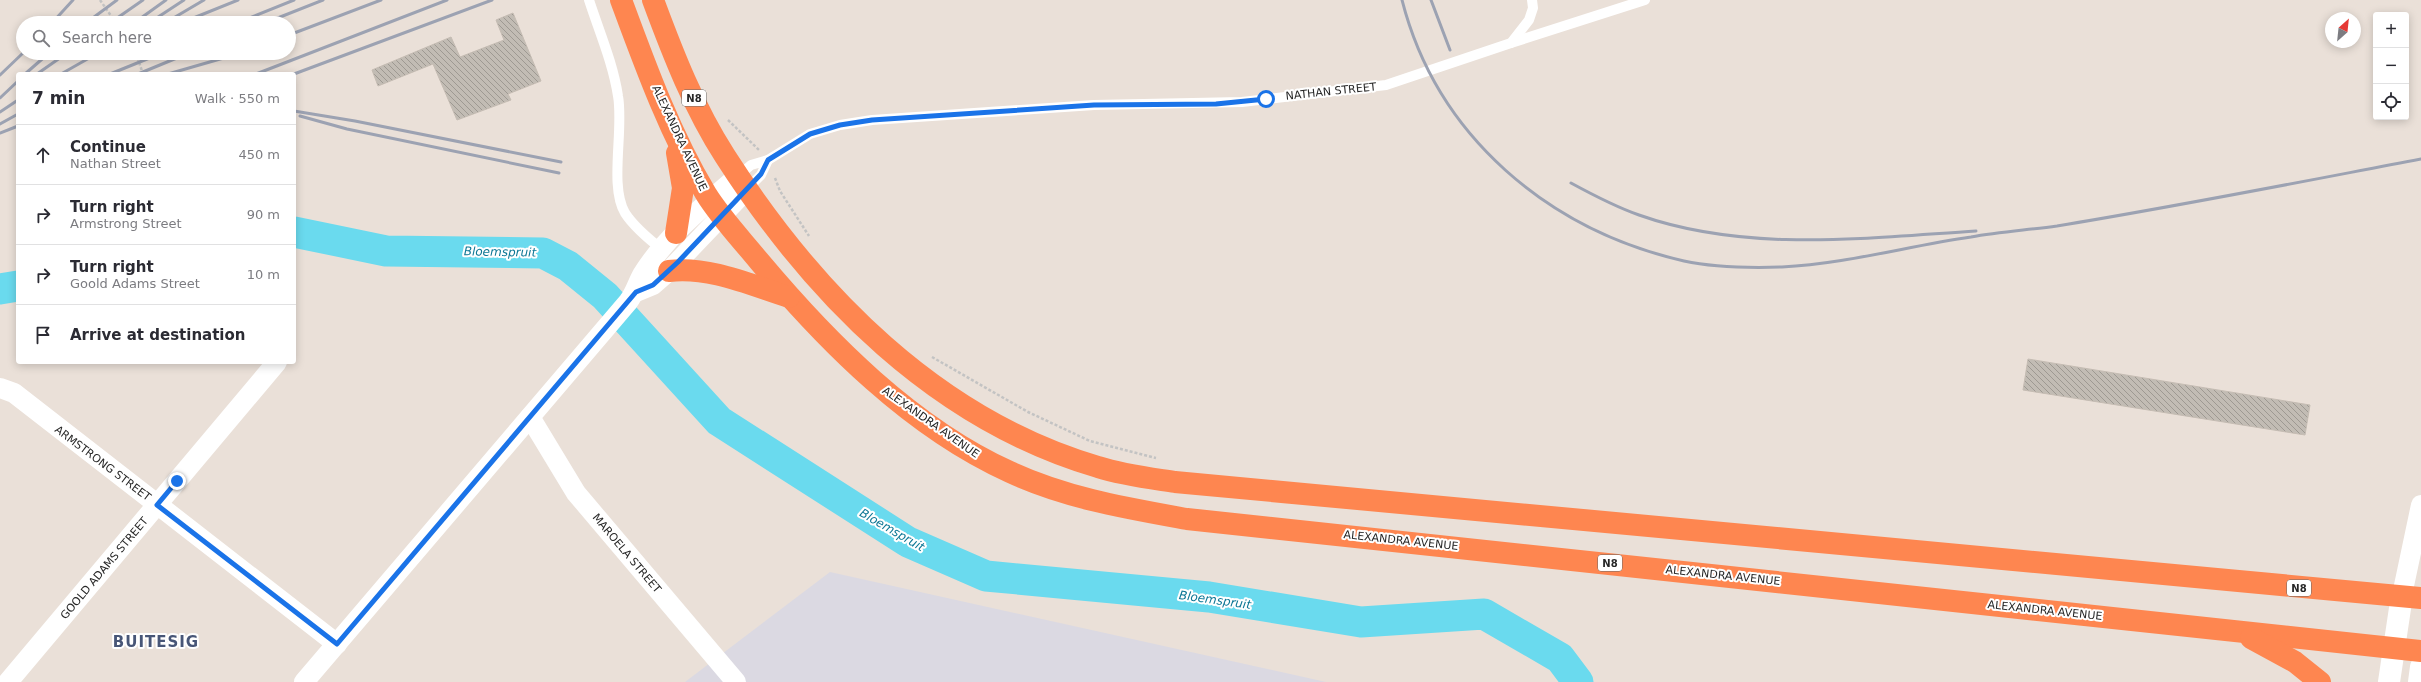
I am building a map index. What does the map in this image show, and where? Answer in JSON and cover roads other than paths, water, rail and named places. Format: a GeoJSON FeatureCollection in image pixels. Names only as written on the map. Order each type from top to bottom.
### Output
{"type":"FeatureCollection","features":[{"type":"Feature","properties":{"kind":"highway","name":"ALEXANDRA AVENUE"},"geometry":{"type":"LineString","coordinates":[[621,0],[671,125],[688,161],[716,209],[789,297],[827,337],[880,386],[941,432],[972,452],[1009,472],[1047,487],[1088,500],[1187,518],[2421,651]]}},
{"type":"Feature","properties":{"kind":"highway","name":"N8"},"geometry":{"type":"LineString","coordinates":[[653,0],[686,82],[726,157],[793,249],[837,301],[874,338],[901,361],[964,406],[1032,443],[1099,468],[1175,482],[2294,587],[2412,596]]}},
{"type":"Feature","properties":{"kind":"highway"},"geometry":{"type":"LineString","coordinates":[[671,125],[683,188],[676,233]]}},
{"type":"Feature","properties":{"kind":"highway"},"geometry":{"type":"LineString","coordinates":[[673,266],[704,271],[789,297]]}},
{"type":"Feature","properties":{"kind":"highway"},"geometry":{"type":"LineString","coordinates":[[2239,632],[2295,662],[2320,682]]}},
{"type":"Feature","properties":{"kind":"main road"},"geometry":{"type":"LineString","coordinates":[[2389,682],[2394,648],[2412,596]]}},
{"type":"Feature","properties":{"kind":"main road"},"geometry":{"type":"LineString","coordinates":[[2419,682],[2421,667]]}},
{"type":"Feature","properties":{"kind":"street","name":"NATHAN STREET"},"geometry":{"type":"LineString","coordinates":[[632,297],[653,285],[673,266],[716,209],[743,182]]}},
{"type":"Feature","properties":{"kind":"street","name":"NATHAN STREET"},"geometry":{"type":"LineString","coordinates":[[304,682],[632,297],[642,276],[676,233],[716,209]]}},
{"type":"Feature","properties":{"kind":"street","name":"GOOLD ADAMS STREET"},"geometry":{"type":"LineString","coordinates":[[8,682],[275,364]]}},
{"type":"Feature","properties":{"kind":"street","name":"ARMSTRONG STREET"},"geometry":{"type":"LineString","coordinates":[[0,388],[14,393],[337,644]]}},
{"type":"Feature","properties":{"kind":"street","name":"MAROELA STREET"},"geometry":{"type":"LineString","coordinates":[[530,416],[576,493],[736,682]]}},
{"type":"Feature","properties":{"kind":"street"},"geometry":{"type":"LineString","coordinates":[[2412,596],[2421,505]]}},
{"type":"Feature","properties":{"kind":"lane"},"geometry":{"type":"LineString","coordinates":[[589,0],[618,95],[621,117],[617,180],[619,201],[633,224],[662,250],[673,266]]}},
{"type":"Feature","properties":{"kind":"lane"},"geometry":{"type":"LineString","coordinates":[[1511,43],[1530,20],[1533,8],[1532,0]]}},
{"type":"Feature","properties":{"kind":"lane","name":"NATHAN STREET"},"geometry":{"type":"LineString","coordinates":[[743,182],[751,165],[768,160],[810,134],[840,125],[913,116],[1079,106],[1242,102],[1386,85],[1645,0]]}},
{"type":"Feature","properties":{"kind":"lane","name":"NATHAN STREET"},"geometry":{"type":"LineString","coordinates":[[743,182],[761,174],[768,160]]}},
{"type":"Feature","properties":{"kind":"waterway","name":"Bloemspruit"},"geometry":{"type":"LineString","coordinates":[[296,232],[386,251],[543,253],[568,266],[605,296],[719,421],[908,542],[986,576],[1209,597],[1361,622],[1484,614],[1560,658],[1578,682]]}},
{"type":"Feature","properties":{"kind":"waterway","name":"Bloemspruit"},"geometry":{"type":"LineString","coordinates":[[0,289],[16,286]]}},
{"type":"Feature","properties":{"kind":"railway"},"geometry":{"type":"LineString","coordinates":[[58,16],[73,0]]}},
{"type":"Feature","properties":{"kind":"railway"},"geometry":{"type":"LineString","coordinates":[[95,16],[117,0]]}},
{"type":"Feature","properties":{"kind":"railway"},"geometry":{"type":"LineString","coordinates":[[120,16],[143,0]]}},
{"type":"Feature","properties":{"kind":"railway"},"geometry":{"type":"LineString","coordinates":[[144,16],[166,0]]}},
{"type":"Feature","properties":{"kind":"railway"},"geometry":{"type":"LineString","coordinates":[[160,16],[184,0]]}},
{"type":"Feature","properties":{"kind":"railway"},"geometry":{"type":"LineString","coordinates":[[177,16],[204,0]]}},
{"type":"Feature","properties":{"kind":"railway"},"geometry":{"type":"LineString","coordinates":[[198,16],[238,0]]}},
{"type":"Feature","properties":{"kind":"railway"},"geometry":{"type":"LineString","coordinates":[[254,16],[294,0]]}},
{"type":"Feature","properties":{"kind":"railway"},"geometry":{"type":"LineString","coordinates":[[283,16],[323,0]]}},
{"type":"Feature","properties":{"kind":"railway"},"geometry":{"type":"LineString","coordinates":[[296,32],[381,0]]}},
{"type":"Feature","properties":{"kind":"railway"},"geometry":{"type":"LineString","coordinates":[[296,59],[447,0]]}},
{"type":"Feature","properties":{"kind":"railway"},"geometry":{"type":"LineString","coordinates":[[296,73],[492,0]]}},
{"type":"Feature","properties":{"kind":"railway"},"geometry":{"type":"LineString","coordinates":[[1402,0],[1419,49],[1442,94],[1471,135],[1506,170],[1545,201],[1588,226],[1635,247],[1696,263],[1733,267],[1782,267],[1853,259],[1947,241],[2057,226],[2103,218],[2239,194],[2421,159]]}},
{"type":"Feature","properties":{"kind":"railway"},"geometry":{"type":"LineString","coordinates":[[1431,0],[1450,50]]}},
{"type":"Feature","properties":{"kind":"railway"},"geometry":{"type":"LineString","coordinates":[[0,75],[16,60]]}},
{"type":"Feature","properties":{"kind":"railway"},"geometry":{"type":"LineString","coordinates":[[27,72],[41,60]]}},
{"type":"Feature","properties":{"kind":"railway"},"geometry":{"type":"LineString","coordinates":[[40,72],[57,60]]}},
{"type":"Feature","properties":{"kind":"railway"},"geometry":{"type":"LineString","coordinates":[[65,72],[86,60]]}},
{"type":"Feature","properties":{"kind":"railway"},"geometry":{"type":"LineString","coordinates":[[115,72],[145,60]]}},
{"type":"Feature","properties":{"kind":"railway"},"geometry":{"type":"LineString","coordinates":[[143,72],[172,60]]}},
{"type":"Feature","properties":{"kind":"railway"},"geometry":{"type":"LineString","coordinates":[[175,72],[217,60]]}},
{"type":"Feature","properties":{"kind":"railway"},"geometry":{"type":"LineString","coordinates":[[261,72],[292,60]]}},
{"type":"Feature","properties":{"kind":"railway"},"geometry":{"type":"LineString","coordinates":[[0,98],[16,83]]}},
{"type":"Feature","properties":{"kind":"railway"},"geometry":{"type":"LineString","coordinates":[[0,112],[16,101]]}},
{"type":"Feature","properties":{"kind":"railway"},"geometry":{"type":"LineString","coordinates":[[296,111],[355,121],[561,162]]}},
{"type":"Feature","properties":{"kind":"railway"},"geometry":{"type":"LineString","coordinates":[[0,124],[16,115]]}},
{"type":"Feature","properties":{"kind":"railway"},"geometry":{"type":"LineString","coordinates":[[300,116],[347,129],[559,173]]}},
{"type":"Feature","properties":{"kind":"railway"},"geometry":{"type":"LineString","coordinates":[[0,133],[16,127]]}},
{"type":"Feature","properties":{"kind":"railway"},"geometry":{"type":"LineString","coordinates":[[1571,183],[1639,215],[1680,227],[1721,235],[1764,239],[1806,240],[1892,237],[1976,231]]}},
{"type":"Feature","properties":{"kind":"district","name":"BUITESIG"},"geometry":{"type":"Point","coordinates":[156,642]}}]}
